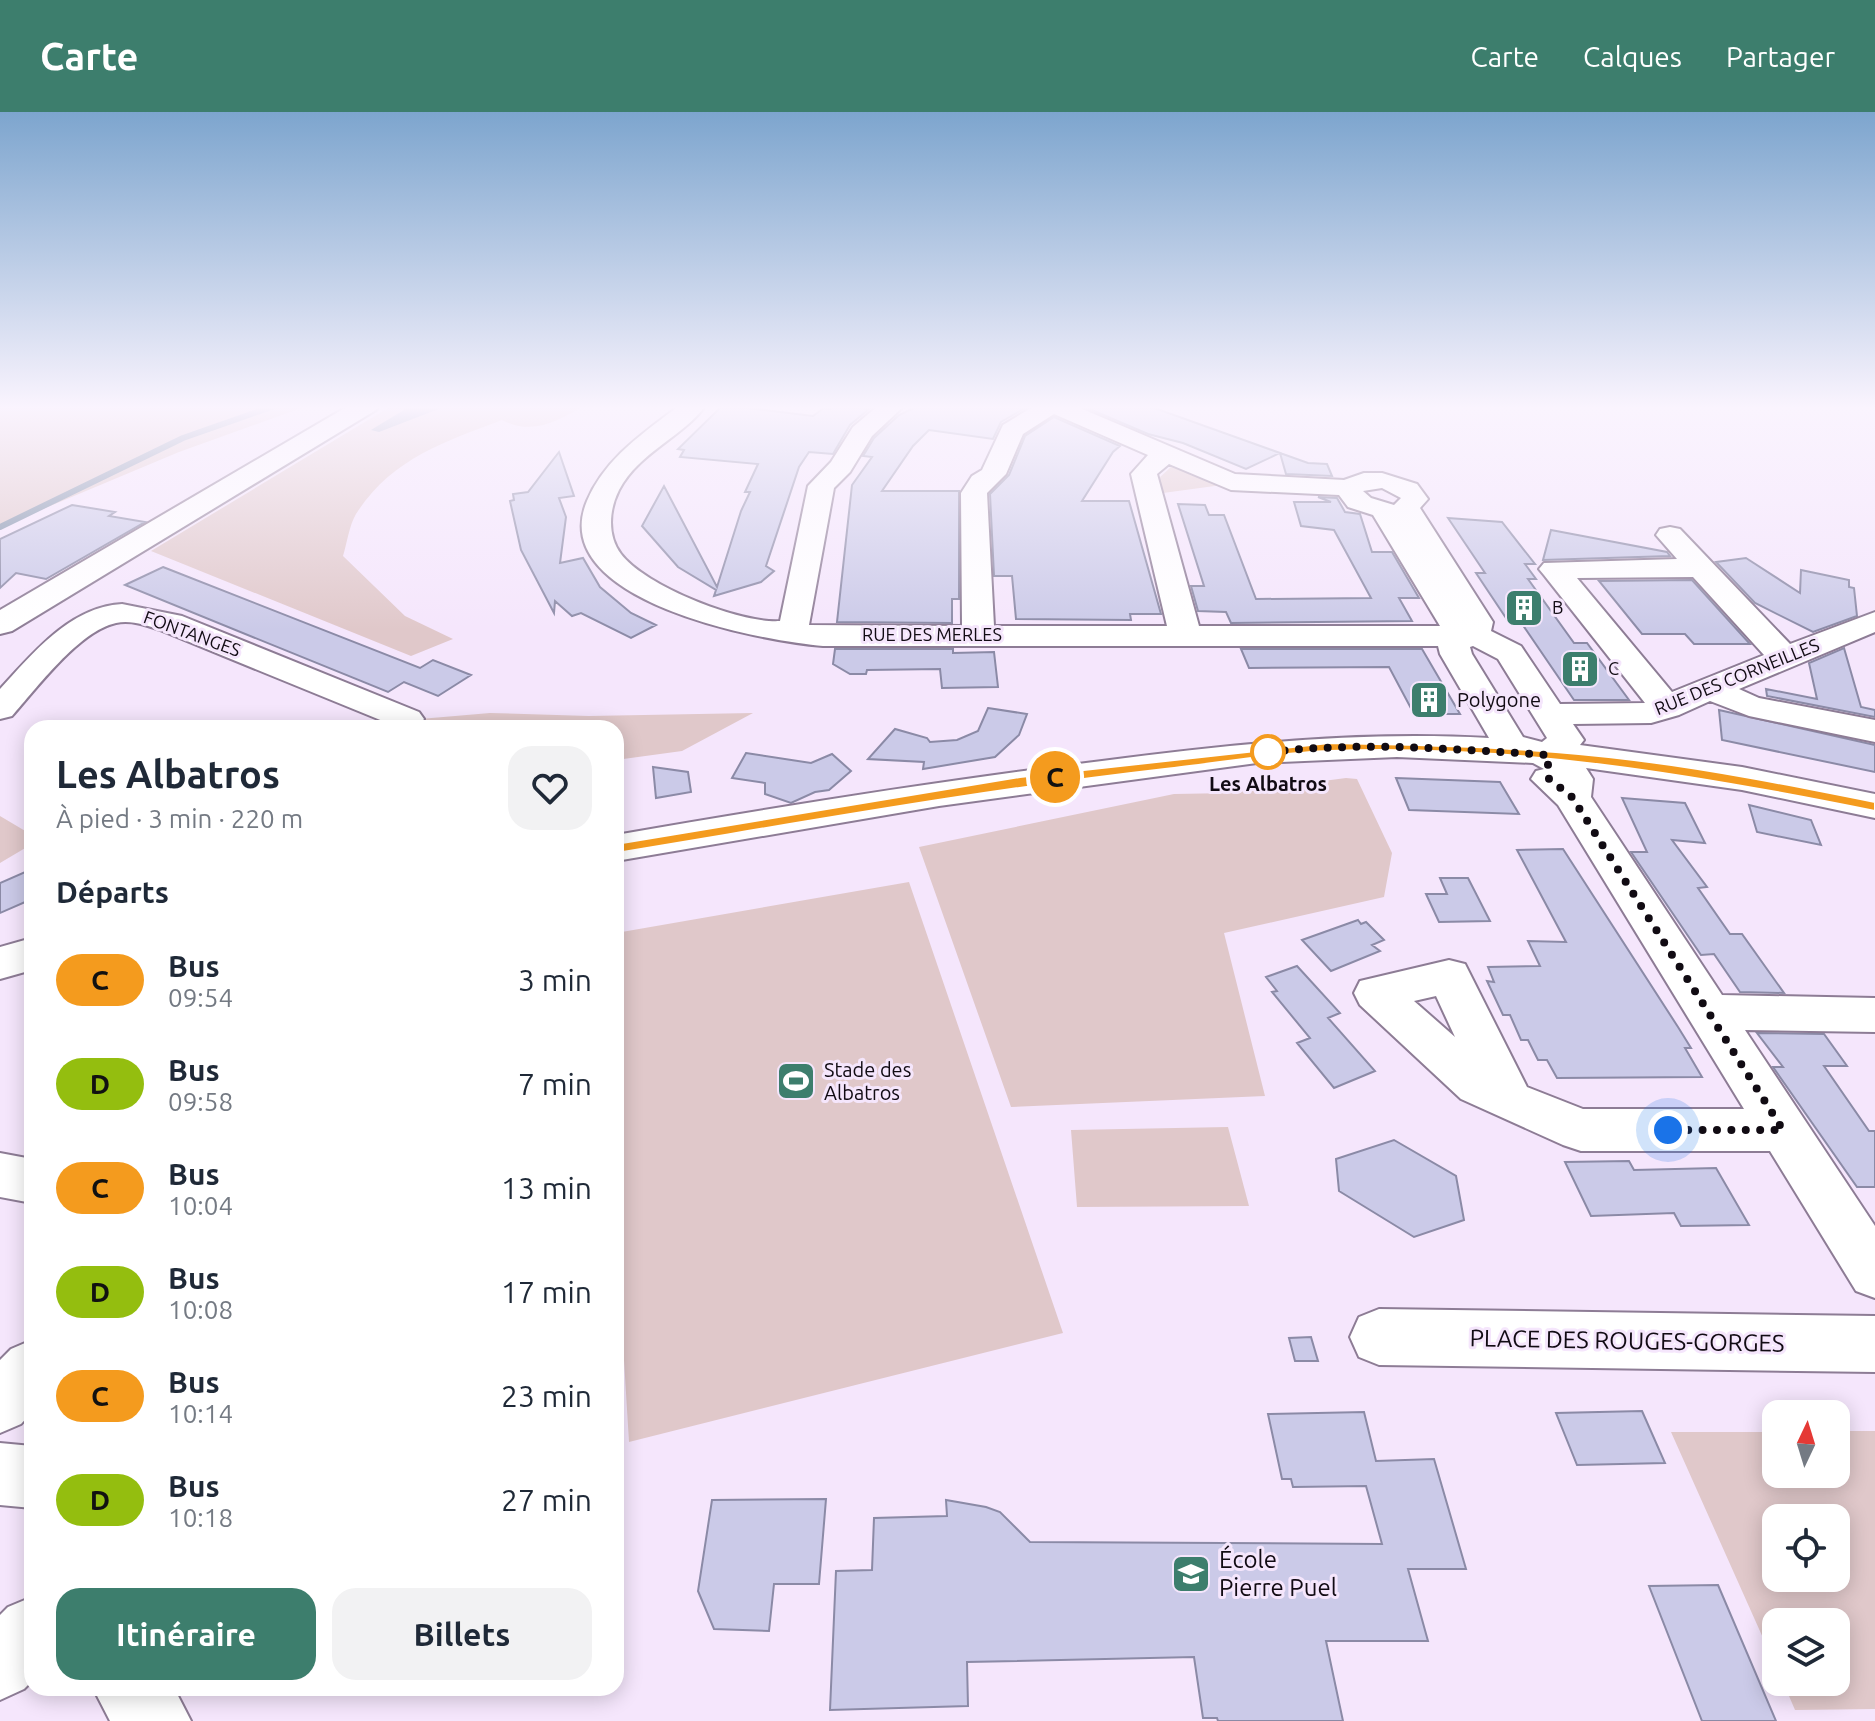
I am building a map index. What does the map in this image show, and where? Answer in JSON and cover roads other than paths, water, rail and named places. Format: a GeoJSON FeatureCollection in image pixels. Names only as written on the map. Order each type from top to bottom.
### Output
{"type":"FeatureCollection","features":[{"type":"Feature","properties":{"kind":"main road"},"geometry":{"type":"LineString","coordinates":[[0,624],[241,480]]}},
{"type":"Feature","properties":{"kind":"street","name":"RUE DES MERLES"},"geometry":{"type":"LineString","coordinates":[[614,480],[601,500],[595,528],[609,560],[658,593],[723,621],[789,634],[1469,636],[1500,643],[1510,653],[1566,740],[1548,755]]}},
{"type":"Feature","properties":{"kind":"street"},"geometry":{"type":"LineString","coordinates":[[789,634],[796,621],[821,486],[827,480]]}},
{"type":"Feature","properties":{"kind":"street"},"geometry":{"type":"LineString","coordinates":[[978,634],[974,493],[984,480]]}},
{"type":"Feature","properties":{"kind":"street"},"geometry":{"type":"LineString","coordinates":[[1146,480],[1185,634]]}},
{"type":"Feature","properties":{"kind":"street"},"geometry":{"type":"LineString","coordinates":[[1227,480],[1349,488],[1365,481],[1387,482],[1404,487],[1414,495],[1415,499],[1406,507],[1477,622],[1477,629],[1457,641],[1454,646],[1456,654],[1510,744],[1548,755]]}},
{"type":"Feature","properties":{"kind":"street"},"geometry":{"type":"LineString","coordinates":[[1670,535],[1785,658]]}},
{"type":"Feature","properties":{"kind":"street"},"geometry":{"type":"LineString","coordinates":[[1667,708],[1554,569],[1699,568]]}},
{"type":"Feature","properties":{"kind":"street","name":"FONTANGES"},"geometry":{"type":"LineString","coordinates":[[0,709],[71,638],[112,615],[139,613],[171,623],[407,719]]}},
{"type":"Feature","properties":{"kind":"street","name":"RUE DES CORNEILLES"},"geometry":{"type":"LineString","coordinates":[[1548,714],[1651,713],[1875,621]]}},
{"type":"Feature","properties":{"kind":"street"},"geometry":{"type":"LineString","coordinates":[[1713,690],[1749,706],[1875,731]]}},
{"type":"Feature","properties":{"kind":"street"},"geometry":{"type":"LineString","coordinates":[[624,847],[1020,781],[1284,750],[1394,747],[1548,755],[1731,778],[1875,806]]}},
{"type":"Feature","properties":{"kind":"street"},"geometry":{"type":"LineString","coordinates":[[1548,755],[1548,778],[1572,797],[1875,1273]]}},
{"type":"Feature","properties":{"kind":"street"},"geometry":{"type":"LineString","coordinates":[[0,963],[24,956]]}},
{"type":"Feature","properties":{"kind":"street"},"geometry":{"type":"LineString","coordinates":[[1711,1012],[1875,1015]]}},
{"type":"Feature","properties":{"kind":"street"},"geometry":{"type":"LineString","coordinates":[[1510,1101],[1581,1130],[1783,1130]]}},
{"type":"Feature","properties":{"kind":"street"},"geometry":{"type":"LineString","coordinates":[[0,1175],[24,1180]]}},
{"type":"Feature","properties":{"kind":"street","name":"PLACE DES ROUGES-GORGES"},"geometry":{"type":"LineString","coordinates":[[1379,1337],[1875,1344]]}},
{"type":"Feature","properties":{"kind":"street"},"geometry":{"type":"LineString","coordinates":[[0,1474],[24,1476]]}},
{"type":"Feature","properties":{"kind":"street"},"geometry":{"type":"LineString","coordinates":[[0,1665],[24,1640]]}},
{"type":"Feature","properties":{"kind":"street"},"geometry":{"type":"LineString","coordinates":[[135,1696],[155,1721]]}},
{"type":"Feature","properties":{"kind":"waterway"},"geometry":{"type":"LineString","coordinates":[[0,527],[96,480]]}},
{"type":"Feature","properties":{"kind":"place","name":"B"},"geometry":{"type":"Point","coordinates":[1524,608]}},
{"type":"Feature","properties":{"kind":"place","name":"C"},"geometry":{"type":"Point","coordinates":[1580,669]}},
{"type":"Feature","properties":{"kind":"place","name":"Polygone"},"geometry":{"type":"Point","coordinates":[1429,700]}},
{"type":"Feature","properties":{"kind":"place","name":"Les Albatros"},"geometry":{"type":"Point","coordinates":[1268,752]}},
{"type":"Feature","properties":{"kind":"place","name":"Stade des Albatros"},"geometry":{"type":"Point","coordinates":[796,1081]}},
{"type":"Feature","properties":{"kind":"place","name":"École Pierre Puel"},"geometry":{"type":"Point","coordinates":[1191,1574]}}]}
